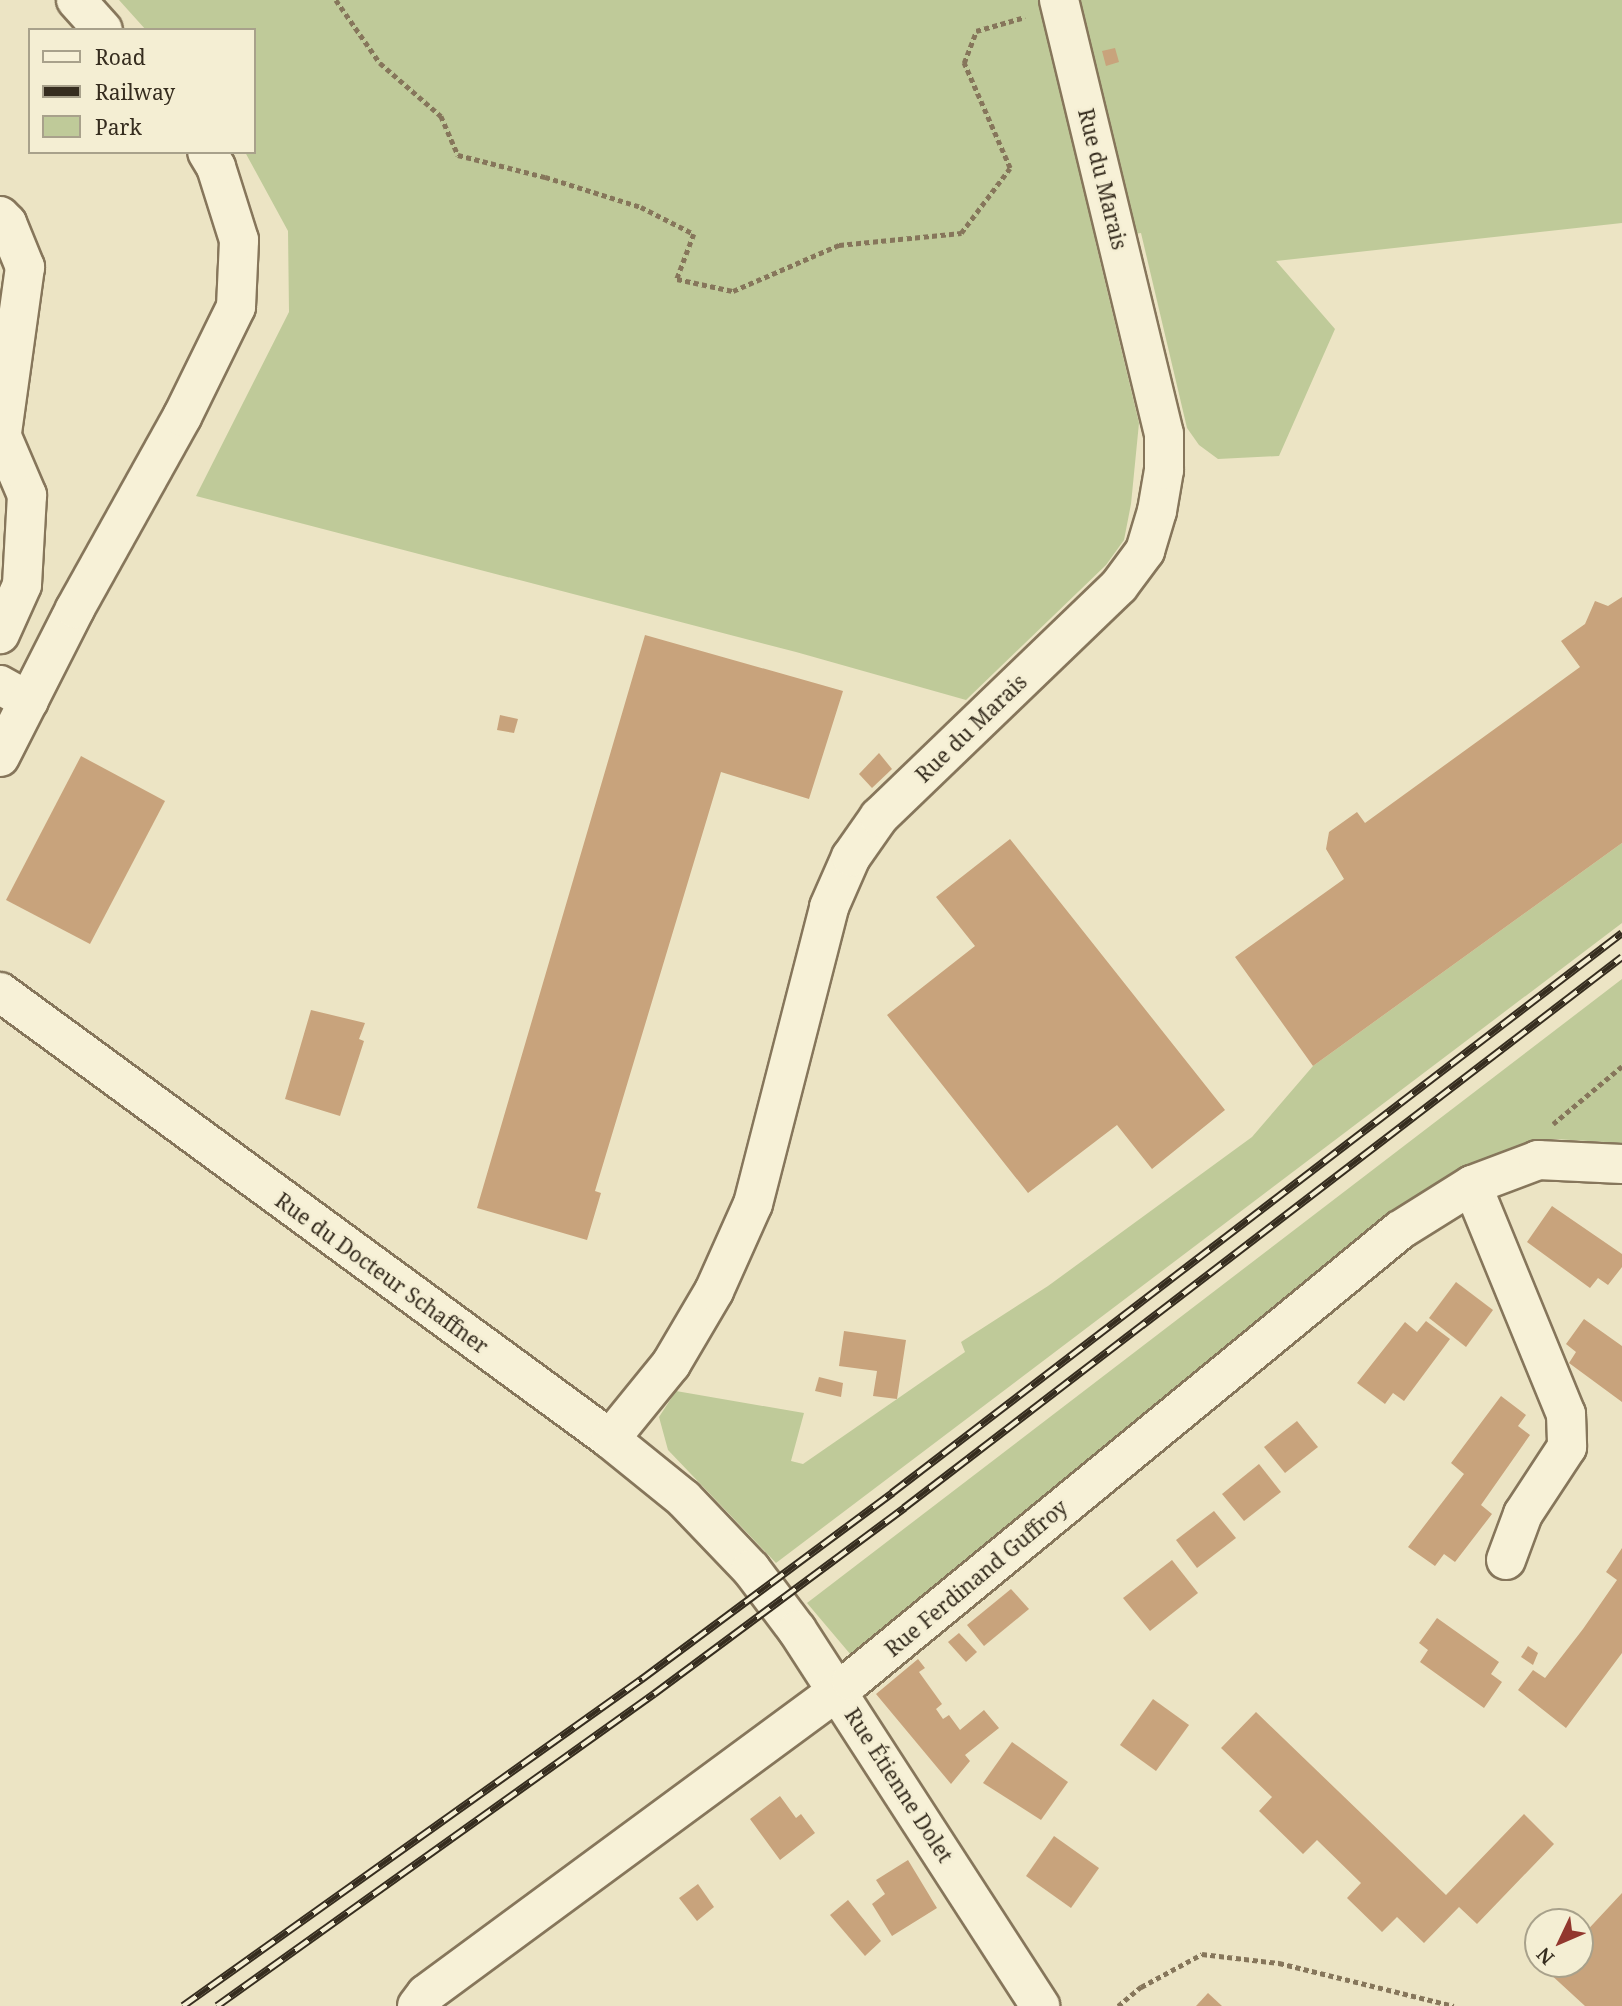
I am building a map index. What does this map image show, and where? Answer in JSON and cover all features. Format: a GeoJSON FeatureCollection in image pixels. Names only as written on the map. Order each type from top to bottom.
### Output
{"type":"FeatureCollection","features":[{"type":"Feature","properties":{"kind":"street"},"geometry":{"type":"LineString","coordinates":[[76,0],[101,28]]}},
{"type":"Feature","properties":{"kind":"street","name":"Rue du Marais"},"geometry":{"type":"LineString","coordinates":[[610,1439],[677,1353],[715,1291],[753,1204],[829,906],[851,857],[879,817],[1119,586],[1145,551],[1157,511],[1164,470],[1164,434],[1060,5]]}},
{"type":"Feature","properties":{"kind":"street"},"geometry":{"type":"LineString","coordinates":[[0,757],[14,693],[75,609],[182,417],[236,307],[239,240],[216,167],[208,154]]}},
{"type":"Feature","properties":{"kind":"street"},"geometry":{"type":"LineString","coordinates":[[0,216],[7,223],[25,267],[1,433],[27,495],[22,585],[0,634]]}},
{"type":"Feature","properties":{"kind":"street","name":"Rue du Docteur Schaffner"},"geometry":{"type":"LineString","coordinates":[[0,992],[610,1439],[684,1499],[751,1569]]}},
{"type":"Feature","properties":{"kind":"street"},"geometry":{"type":"LineString","coordinates":[[1538,1160],[1622,1164]]}},
{"type":"Feature","properties":{"kind":"street","name":"Rue Ferdinand Guffroy"},"geometry":{"type":"LineString","coordinates":[[417,2006],[426,1994],[839,1691],[1400,1230],[1472,1185],[1538,1160]]}},
{"type":"Feature","properties":{"kind":"street"},"geometry":{"type":"LineString","coordinates":[[1472,1185],[1566,1414],[1567,1447],[1523,1514],[1506,1560]]}},
{"type":"Feature","properties":{"kind":"street","name":"Rue Étienne Dolet"},"geometry":{"type":"LineString","coordinates":[[751,1569],[839,1691],[1040,2006]]}},
{"type":"Feature","properties":{"kind":"path"},"geometry":{"type":"LineString","coordinates":[[336,0],[380,63],[441,116],[458,155],[545,177],[641,207],[694,233],[677,279],[733,291],[839,245],[961,233],[1010,168],[964,63],[976,32],[1006,20],[1060,5]]}},
{"type":"Feature","properties":{"kind":"path"},"geometry":{"type":"LineString","coordinates":[[1538,1160],[1553,1122],[1622,1066]]}},
{"type":"Feature","properties":{"kind":"path"},"geometry":{"type":"LineString","coordinates":[[1118,2006],[1141,1987],[1202,1954],[1279,1963],[1454,2006]]}},
{"type":"Feature","properties":{"kind":"green space"},"geometry":{"type":"Polygon","coordinates":[[[119,0],[1622,0],[1622,223],[1276,261],[1335,329],[1279,456],[1218,459],[1199,445],[1187,428],[1141,233],[1095,240],[1139,423],[1131,504],[1124,540],[1106,565],[966,700],[796,652],[196,496],[289,312],[288,231],[246,154],[256,154],[256,28],[144,28],[119,0]]]}},
{"type":"Feature","properties":{"kind":"green space"},"geometry":{"type":"Polygon","coordinates":[[[1622,843],[1622,923],[776,1563],[668,1450],[659,1417],[676,1391],[804,1413],[791,1461],[803,1464],[965,1352],[961,1342],[1048,1286],[1252,1137],[1313,1066],[1622,843]]]}},
{"type":"Feature","properties":{"kind":"green space"},"geometry":{"type":"Polygon","coordinates":[[[1622,979],[1622,1143],[1554,1139],[1509,1149],[1454,1171],[1401,1208],[851,1655],[807,1603],[1622,979]]]}},
{"type":"Feature","properties":{"kind":"building"},"geometry":{"type":"Polygon","coordinates":[[[1115,48],[1119,62],[1106,66],[1102,51],[1115,48]]]}},
{"type":"Feature","properties":{"kind":"building"},"geometry":{"type":"Polygon","coordinates":[[[1622,597],[1622,843],[1313,1066],[1235,957],[1344,879],[1326,849],[1329,832],[1357,812],[1365,823],[1580,667],[1561,641],[1585,624],[1595,601],[1608,606],[1622,597]]]}},
{"type":"Feature","properties":{"kind":"building"},"geometry":{"type":"Polygon","coordinates":[[[645,635],[843,691],[809,799],[721,772],[595,1191],[601,1193],[587,1240],[477,1208],[645,635]]]}},
{"type":"Feature","properties":{"kind":"building"},"geometry":{"type":"Polygon","coordinates":[[[500,715],[518,719],[514,733],[497,730],[500,715]]]}},
{"type":"Feature","properties":{"kind":"building"},"geometry":{"type":"Polygon","coordinates":[[[879,753],[892,769],[872,788],[859,774],[879,753]]]}},
{"type":"Feature","properties":{"kind":"building"},"geometry":{"type":"Polygon","coordinates":[[[81,756],[165,801],[90,944],[6,900],[81,756]]]}},
{"type":"Feature","properties":{"kind":"building"},"geometry":{"type":"Polygon","coordinates":[[[1010,839],[1225,1110],[1152,1169],[1117,1125],[1028,1193],[887,1015],[975,946],[936,897],[1010,839]]]}},
{"type":"Feature","properties":{"kind":"building"},"geometry":{"type":"Polygon","coordinates":[[[311,1010],[365,1023],[359,1039],[364,1041],[340,1116],[285,1099],[311,1010]]]}},
{"type":"Feature","properties":{"kind":"building"},"geometry":{"type":"Polygon","coordinates":[[[1552,1206],[1622,1254],[1622,1267],[1608,1285],[1598,1278],[1590,1288],[1527,1242],[1552,1206]]]}},
{"type":"Feature","properties":{"kind":"building"},"geometry":{"type":"Polygon","coordinates":[[[1456,1282],[1493,1310],[1466,1347],[1429,1318],[1456,1282]]]}},
{"type":"Feature","properties":{"kind":"building"},"geometry":{"type":"Polygon","coordinates":[[[1584,1319],[1622,1346],[1622,1402],[1569,1363],[1576,1352],[1566,1344],[1584,1319]]]}},
{"type":"Feature","properties":{"kind":"building"},"geometry":{"type":"Polygon","coordinates":[[[1426,1321],[1450,1339],[1404,1401],[1393,1393],[1385,1404],[1357,1383],[1405,1322],[1417,1332],[1426,1321]]]}},
{"type":"Feature","properties":{"kind":"building"},"geometry":{"type":"Polygon","coordinates":[[[844,1331],[906,1340],[897,1399],[873,1396],[877,1371],[839,1366],[844,1331]]]}},
{"type":"Feature","properties":{"kind":"building"},"geometry":{"type":"Polygon","coordinates":[[[819,1377],[843,1383],[841,1397],[815,1391],[819,1377]]]}},
{"type":"Feature","properties":{"kind":"building"},"geometry":{"type":"Polygon","coordinates":[[[1501,1396],[1526,1415],[1518,1426],[1530,1435],[1481,1505],[1492,1514],[1455,1562],[1444,1554],[1435,1566],[1408,1547],[1464,1474],[1451,1463],[1501,1396]]]}},
{"type":"Feature","properties":{"kind":"building"},"geometry":{"type":"Polygon","coordinates":[[[1297,1421],[1318,1447],[1285,1473],[1264,1447],[1297,1421]]]}},
{"type":"Feature","properties":{"kind":"building"},"geometry":{"type":"Polygon","coordinates":[[[1259,1464],[1281,1492],[1244,1521],[1222,1494],[1259,1464]]]}},
{"type":"Feature","properties":{"kind":"building"},"geometry":{"type":"Polygon","coordinates":[[[1214,1511],[1236,1538],[1197,1568],[1176,1540],[1214,1511]]]}},
{"type":"Feature","properties":{"kind":"building"},"geometry":{"type":"Polygon","coordinates":[[[1622,1548],[1622,1653],[1566,1728],[1518,1690],[1533,1670],[1545,1678],[1583,1629],[1617,1580],[1606,1572],[1622,1548]]]}},
{"type":"Feature","properties":{"kind":"building"},"geometry":{"type":"Polygon","coordinates":[[[1172,1560],[1198,1593],[1150,1631],[1123,1598],[1172,1560]]]}},
{"type":"Feature","properties":{"kind":"building"},"geometry":{"type":"Polygon","coordinates":[[[1011,1589],[1029,1609],[984,1646],[967,1625],[1011,1589]]]}},
{"type":"Feature","properties":{"kind":"building"},"geometry":{"type":"Polygon","coordinates":[[[1437,1618],[1499,1662],[1491,1674],[1502,1682],[1484,1708],[1420,1662],[1428,1650],[1419,1643],[1437,1618]]]}},
{"type":"Feature","properties":{"kind":"building"},"geometry":{"type":"Polygon","coordinates":[[[959,1633],[977,1652],[966,1662],[948,1642],[959,1633]]]}},
{"type":"Feature","properties":{"kind":"building"},"geometry":{"type":"Polygon","coordinates":[[[1528,1646],[1538,1653],[1533,1665],[1521,1657],[1528,1646]]]}},
{"type":"Feature","properties":{"kind":"building"},"geometry":{"type":"Polygon","coordinates":[[[918,1659],[925,1668],[919,1672],[942,1704],[936,1709],[943,1719],[949,1715],[960,1730],[984,1710],[999,1728],[965,1755],[970,1761],[951,1784],[876,1694],[918,1659]]]}},
{"type":"Feature","properties":{"kind":"building"},"geometry":{"type":"Polygon","coordinates":[[[1153,1699],[1189,1725],[1156,1771],[1120,1745],[1153,1699]]]}},
{"type":"Feature","properties":{"kind":"building"},"geometry":{"type":"Polygon","coordinates":[[[1256,1712],[1446,1895],[1524,1814],[1554,1844],[1477,1924],[1459,1907],[1424,1943],[1397,1917],[1382,1932],[1347,1898],[1361,1883],[1317,1840],[1303,1854],[1259,1811],[1272,1797],[1221,1748],[1256,1712]]]}},
{"type":"Feature","properties":{"kind":"building"},"geometry":{"type":"Polygon","coordinates":[[[1012,1742],[1068,1782],[1041,1820],[983,1783],[1012,1742]]]}},
{"type":"Feature","properties":{"kind":"building"},"geometry":{"type":"Polygon","coordinates":[[[780,1796],[796,1818],[801,1814],[815,1833],[780,1860],[750,1819],[780,1796]]]}},
{"type":"Feature","properties":{"kind":"building"},"geometry":{"type":"Polygon","coordinates":[[[1054,1836],[1099,1868],[1071,1908],[1026,1876],[1054,1836]]]}},
{"type":"Feature","properties":{"kind":"building"},"geometry":{"type":"Polygon","coordinates":[[[908,1860],[937,1908],[892,1936],[872,1904],[885,1894],[876,1880],[908,1860]]]}},
{"type":"Feature","properties":{"kind":"building"},"geometry":{"type":"Polygon","coordinates":[[[698,1884],[714,1907],[697,1921],[679,1898],[698,1884]]]}},
{"type":"Feature","properties":{"kind":"building"},"geometry":{"type":"Polygon","coordinates":[[[1622,1893],[1622,2006],[1585,2006],[1555,1978],[1594,1978],[1594,1923],[1622,1893]]]}},
{"type":"Feature","properties":{"kind":"building"},"geometry":{"type":"Polygon","coordinates":[[[848,1900],[881,1941],[865,1956],[830,1915],[848,1900]]]}},
{"type":"Feature","properties":{"kind":"building"},"geometry":{"type":"Polygon","coordinates":[[[1208,1993],[1222,2006],[1196,2006],[1208,1993]]]}},
{"type":"Feature","properties":{"kind":"railway"},"geometry":{"type":"LineString","coordinates":[[183,2006],[642,1679],[892,1493],[1622,933]]}},
{"type":"Feature","properties":{"kind":"railway"},"geometry":{"type":"LineString","coordinates":[[217,2006],[654,1694],[904,1508],[1622,957]]}}]}
